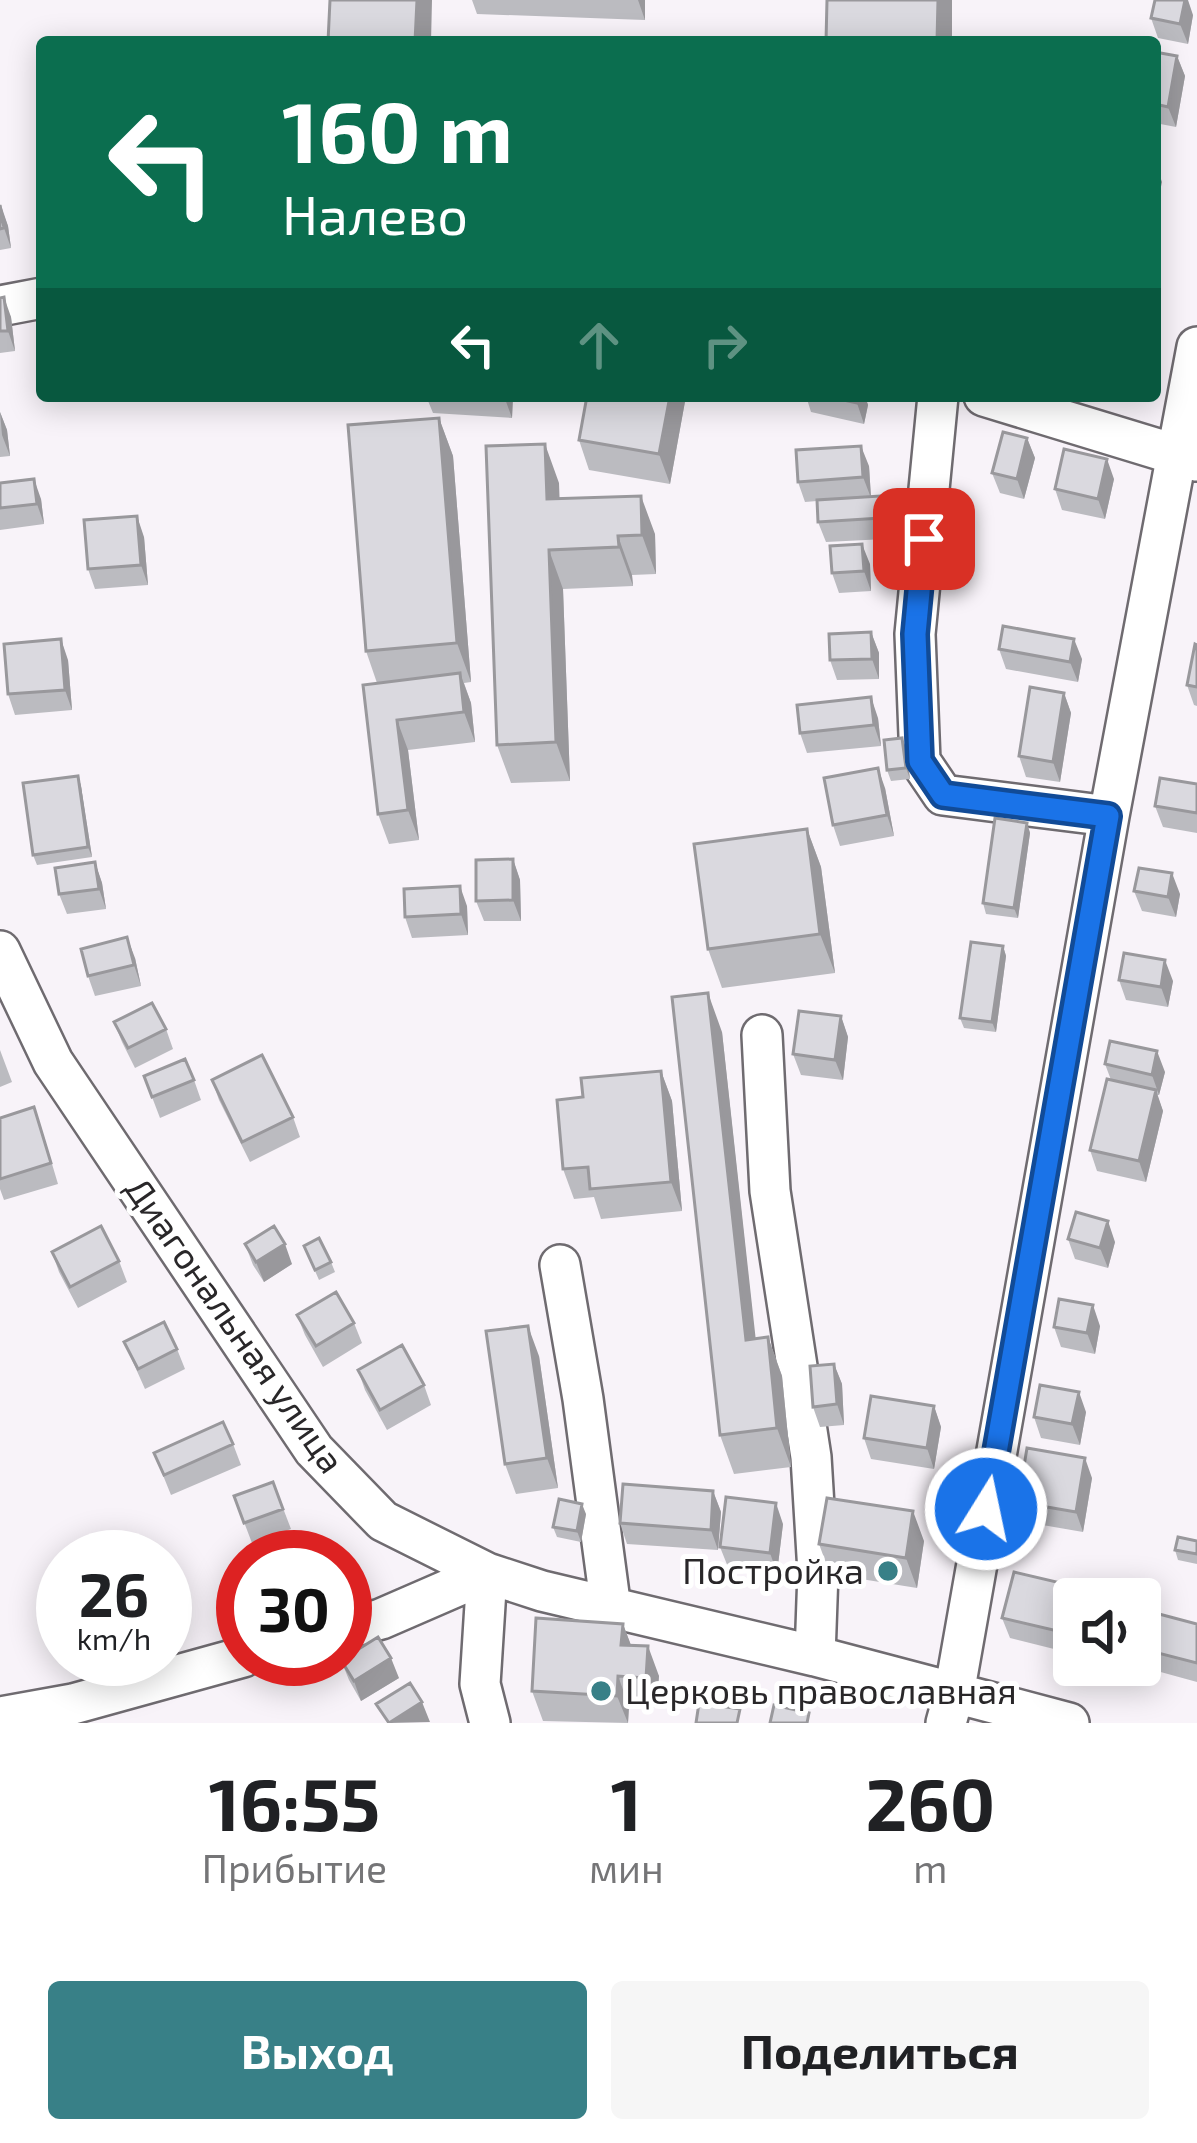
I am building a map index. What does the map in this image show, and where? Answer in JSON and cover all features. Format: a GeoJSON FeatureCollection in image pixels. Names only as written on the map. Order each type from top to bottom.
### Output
{"type":"FeatureCollection","features":[{"type":"Feature","properties":{"kind":"street"},"geometry":{"type":"LineString","coordinates":[[0,305],[36,299]]}},
{"type":"Feature","properties":{"kind":"street"},"geometry":{"type":"LineString","coordinates":[[950,1708],[1108,816],[1187,459],[1197,347]]}},
{"type":"Feature","properties":{"kind":"street"},"geometry":{"type":"LineString","coordinates":[[937,402],[915,634],[920,761],[943,795],[1108,816]]}},
{"type":"Feature","properties":{"kind":"street"},"geometry":{"type":"LineString","coordinates":[[1003,402],[1187,459]]}},
{"type":"Feature","properties":{"kind":"street","name":"Диагональная улица"},"geometry":{"type":"LineString","coordinates":[[0,951],[53,1062],[314,1450],[383,1521],[488,1573],[611,1609],[815,1656],[950,1708],[1069,1723]]}},
{"type":"Feature","properties":{"kind":"street"},"geometry":{"type":"LineString","coordinates":[[762,1035],[770,1191],[811,1457],[818,1572],[815,1656]]}},
{"type":"Feature","properties":{"kind":"street"},"geometry":{"type":"LineString","coordinates":[[560,1264],[611,1609]]}},
{"type":"Feature","properties":{"kind":"street"},"geometry":{"type":"LineString","coordinates":[[372,1621],[488,1573],[480,1684],[490,1723]]}},
{"type":"Feature","properties":{"kind":"street"},"geometry":{"type":"LineString","coordinates":[[0,1718],[74,1713],[216,1666]]}},
{"type":"Feature","properties":{"kind":"building"},"geometry":{"type":"Polygon","coordinates":[[[330,0],[417,0],[415,36],[328,36],[330,0]]]}},
{"type":"Feature","properties":{"kind":"building"},"geometry":{"type":"Polygon","coordinates":[[[827,0],[938,0],[937,36],[826,36],[827,0]]]}},
{"type":"Feature","properties":{"kind":"building"},"geometry":{"type":"Polygon","coordinates":[[[1155,0],[1185,0],[1180,24],[1151,18],[1155,0]]]}},
{"type":"Feature","properties":{"kind":"building"},"geometry":{"type":"Polygon","coordinates":[[[1161,53],[1177,56],[1168,107],[1161,105],[1161,53]]]}},
{"type":"Feature","properties":{"kind":"building"},"geometry":{"type":"Polygon","coordinates":[[[4,297],[8,331],[0,331],[0,298],[4,297]]]}},
{"type":"Feature","properties":{"kind":"building"},"geometry":{"type":"Polygon","coordinates":[[[586,402],[669,402],[659,454],[579,440],[586,402]]]}},
{"type":"Feature","properties":{"kind":"building"},"geometry":{"type":"Polygon","coordinates":[[[439,418],[457,643],[366,651],[348,425],[439,418]]]}},
{"type":"Feature","properties":{"kind":"building"},"geometry":{"type":"Polygon","coordinates":[[[1003,432],[1027,438],[1017,479],[992,473],[1003,432]]]}},
{"type":"Feature","properties":{"kind":"building"},"geometry":{"type":"Polygon","coordinates":[[[545,444],[547,499],[641,496],[642,535],[618,536],[619,547],[549,550],[556,742],[497,745],[486,446],[545,444]]]}},
{"type":"Feature","properties":{"kind":"building"},"geometry":{"type":"Polygon","coordinates":[[[861,446],[863,477],[798,482],[796,450],[861,446]]]}},
{"type":"Feature","properties":{"kind":"building"},"geometry":{"type":"Polygon","coordinates":[[[1064,449],[1107,459],[1098,499],[1055,489],[1064,449]]]}},
{"type":"Feature","properties":{"kind":"building"},"geometry":{"type":"Polygon","coordinates":[[[34,479],[37,504],[0,508],[0,483],[34,479]]]}},
{"type":"Feature","properties":{"kind":"building"},"geometry":{"type":"Polygon","coordinates":[[[896,495],[897,517],[818,522],[817,500],[896,495]]]}},
{"type":"Feature","properties":{"kind":"building"},"geometry":{"type":"Polygon","coordinates":[[[137,516],[141,565],[88,569],[84,520],[137,516]]]}},
{"type":"Feature","properties":{"kind":"building"},"geometry":{"type":"Polygon","coordinates":[[[862,544],[864,571],[832,573],[830,546],[862,544]]]}},
{"type":"Feature","properties":{"kind":"building"},"geometry":{"type":"Polygon","coordinates":[[[1003,626],[1074,639],[1070,662],[999,649],[1003,626]]]}},
{"type":"Feature","properties":{"kind":"building"},"geometry":{"type":"Polygon","coordinates":[[[871,632],[872,659],[830,660],[829,634],[871,632]]]}},
{"type":"Feature","properties":{"kind":"building"},"geometry":{"type":"Polygon","coordinates":[[[61,639],[65,690],[8,694],[4,644],[61,639]]]}},
{"type":"Feature","properties":{"kind":"building"},"geometry":{"type":"Polygon","coordinates":[[[1197,645],[1197,687],[1187,685],[1197,645]]]}},
{"type":"Feature","properties":{"kind":"building"},"geometry":{"type":"Polygon","coordinates":[[[460,673],[464,712],[397,720],[408,810],[378,814],[363,685],[460,673]]]}},
{"type":"Feature","properties":{"kind":"building"},"geometry":{"type":"Polygon","coordinates":[[[1030,687],[1064,693],[1053,762],[1019,756],[1030,687]]]}},
{"type":"Feature","properties":{"kind":"building"},"geometry":{"type":"Polygon","coordinates":[[[871,697],[874,725],[800,733],[797,705],[871,697]]]}},
{"type":"Feature","properties":{"kind":"building"},"geometry":{"type":"Polygon","coordinates":[[[902,738],[906,768],[887,770],[884,740],[902,738]]]}},
{"type":"Feature","properties":{"kind":"building"},"geometry":{"type":"Polygon","coordinates":[[[878,768],[887,815],[833,825],[824,778],[878,768]]]}},
{"type":"Feature","properties":{"kind":"building"},"geometry":{"type":"Polygon","coordinates":[[[78,776],[88,847],[33,855],[23,783],[78,776]]]}},
{"type":"Feature","properties":{"kind":"building"},"geometry":{"type":"Polygon","coordinates":[[[1160,778],[1197,784],[1197,813],[1155,806],[1160,778]]]}},
{"type":"Feature","properties":{"kind":"building"},"geometry":{"type":"Polygon","coordinates":[[[995,818],[1027,823],[1014,908],[983,903],[995,818]]]}},
{"type":"Feature","properties":{"kind":"building"},"geometry":{"type":"Polygon","coordinates":[[[807,829],[820,934],[708,949],[694,844],[807,829]]]}},
{"type":"Feature","properties":{"kind":"building"},"geometry":{"type":"Polygon","coordinates":[[[513,859],[513,900],[476,901],[476,860],[513,859]]]}},
{"type":"Feature","properties":{"kind":"building"},"geometry":{"type":"Polygon","coordinates":[[[95,862],[99,889],[59,894],[55,868],[95,862]]]}},
{"type":"Feature","properties":{"kind":"building"},"geometry":{"type":"Polygon","coordinates":[[[1139,868],[1172,873],[1168,897],[1134,891],[1139,868]]]}},
{"type":"Feature","properties":{"kind":"building"},"geometry":{"type":"Polygon","coordinates":[[[460,886],[461,914],[405,917],[404,889],[460,886]]]}},
{"type":"Feature","properties":{"kind":"building"},"geometry":{"type":"Polygon","coordinates":[[[127,937],[134,965],[88,976],[81,949],[127,937]]]}},
{"type":"Feature","properties":{"kind":"building"},"geometry":{"type":"Polygon","coordinates":[[[971,942],[1003,946],[992,1022],[960,1018],[971,942]]]}},
{"type":"Feature","properties":{"kind":"building"},"geometry":{"type":"Polygon","coordinates":[[[1124,953],[1165,960],[1161,987],[1119,980],[1124,953]]]}},
{"type":"Feature","properties":{"kind":"building"},"geometry":{"type":"Polygon","coordinates":[[[708,993],[746,1340],[768,1337],[777,1428],[720,1435],[672,997],[708,993]]]}},
{"type":"Feature","properties":{"kind":"building"},"geometry":{"type":"Polygon","coordinates":[[[152,1003],[166,1029],[128,1048],[114,1022],[152,1003]]]}},
{"type":"Feature","properties":{"kind":"building"},"geometry":{"type":"Polygon","coordinates":[[[799,1011],[841,1016],[835,1060],[793,1054],[799,1011]]]}},
{"type":"Feature","properties":{"kind":"building"},"geometry":{"type":"Polygon","coordinates":[[[1110,1041],[1157,1051],[1152,1075],[1105,1064],[1110,1041]]]}},
{"type":"Feature","properties":{"kind":"building"},"geometry":{"type":"Polygon","coordinates":[[[262,1055],[293,1117],[242,1142],[212,1080],[262,1055]]]}},
{"type":"Feature","properties":{"kind":"building"},"geometry":{"type":"Polygon","coordinates":[[[185,1059],[194,1080],[152,1097],[144,1076],[185,1059]]]}},
{"type":"Feature","properties":{"kind":"building"},"geometry":{"type":"Polygon","coordinates":[[[661,1071],[671,1182],[590,1189],[588,1167],[563,1169],[557,1100],[583,1097],[581,1078],[661,1071]]]}},
{"type":"Feature","properties":{"kind":"building"},"geometry":{"type":"Polygon","coordinates":[[[1107,1079],[1156,1090],[1139,1161],[1090,1150],[1107,1079]]]}},
{"type":"Feature","properties":{"kind":"building"},"geometry":{"type":"Polygon","coordinates":[[[34,1107],[51,1163],[0,1179],[0,1118],[34,1107]]]}},
{"type":"Feature","properties":{"kind":"building"},"geometry":{"type":"Polygon","coordinates":[[[1076,1212],[1108,1221],[1100,1248],[1068,1239],[1076,1212]]]}},
{"type":"Feature","properties":{"kind":"building"},"geometry":{"type":"Polygon","coordinates":[[[101,1226],[119,1261],[70,1287],[52,1252],[101,1226]]]}},
{"type":"Feature","properties":{"kind":"building"},"geometry":{"type":"Polygon","coordinates":[[[274,1226],[285,1244],[256,1262],[245,1244],[274,1226]]]}},
{"type":"Feature","properties":{"kind":"building"},"geometry":{"type":"Polygon","coordinates":[[[319,1238],[331,1262],[315,1270],[304,1246],[319,1238]]]}},
{"type":"Feature","properties":{"kind":"building"},"geometry":{"type":"Polygon","coordinates":[[[336,1292],[354,1323],[316,1346],[297,1315],[336,1292]]]}},
{"type":"Feature","properties":{"kind":"building"},"geometry":{"type":"Polygon","coordinates":[[[1059,1299],[1093,1305],[1087,1333],[1054,1327],[1059,1299]]]}},
{"type":"Feature","properties":{"kind":"building"},"geometry":{"type":"Polygon","coordinates":[[[164,1322],[177,1349],[138,1369],[124,1342],[164,1322]]]}},
{"type":"Feature","properties":{"kind":"building"},"geometry":{"type":"Polygon","coordinates":[[[528,1326],[547,1458],[505,1464],[486,1331],[528,1326]]]}},
{"type":"Feature","properties":{"kind":"building"},"geometry":{"type":"Polygon","coordinates":[[[402,1345],[424,1385],[380,1410],[358,1370],[402,1345]]]}},
{"type":"Feature","properties":{"kind":"building"},"geometry":{"type":"Polygon","coordinates":[[[834,1364],[837,1404],[813,1407],[810,1366],[834,1364]]]}},
{"type":"Feature","properties":{"kind":"building"},"geometry":{"type":"Polygon","coordinates":[[[1040,1385],[1079,1392],[1072,1424],[1034,1417],[1040,1385]]]}},
{"type":"Feature","properties":{"kind":"building"},"geometry":{"type":"Polygon","coordinates":[[[871,1396],[934,1406],[927,1448],[864,1438],[871,1396]]]}},
{"type":"Feature","properties":{"kind":"building"},"geometry":{"type":"Polygon","coordinates":[[[223,1422],[233,1444],[164,1475],[154,1453],[223,1422]]]}},
{"type":"Feature","properties":{"kind":"building"},"geometry":{"type":"Polygon","coordinates":[[[1027,1448],[1085,1458],[1076,1512],[1018,1502],[1027,1448]]]}},
{"type":"Feature","properties":{"kind":"building"},"geometry":{"type":"Polygon","coordinates":[[[273,1482],[283,1509],[244,1523],[234,1496],[273,1482]]]}},
{"type":"Feature","properties":{"kind":"building"},"geometry":{"type":"Polygon","coordinates":[[[623,1484],[713,1491],[711,1530],[620,1523],[623,1484]]]}},
{"type":"Feature","properties":{"kind":"building"},"geometry":{"type":"Polygon","coordinates":[[[726,1497],[776,1503],[770,1553],[720,1547],[726,1497]]]}},
{"type":"Feature","properties":{"kind":"building"},"geometry":{"type":"Polygon","coordinates":[[[827,1498],[913,1511],[906,1558],[819,1544],[827,1498]]]}},
{"type":"Feature","properties":{"kind":"building"},"geometry":{"type":"Polygon","coordinates":[[[559,1499],[582,1504],[577,1531],[553,1527],[559,1499]]]}},
{"type":"Feature","properties":{"kind":"building"},"geometry":{"type":"Polygon","coordinates":[[[1178,1537],[1197,1541],[1197,1554],[1175,1550],[1178,1537]]]}},
{"type":"Feature","properties":{"kind":"building"},"geometry":{"type":"Polygon","coordinates":[[[1014,1572],[1053,1581],[1053,1630],[1002,1618],[1014,1572]]]}},
{"type":"Feature","properties":{"kind":"building"},"geometry":{"type":"Polygon","coordinates":[[[1161,1615],[1197,1624],[1197,1663],[1161,1654],[1161,1615]]]}},
{"type":"Feature","properties":{"kind":"building"},"geometry":{"type":"Polygon","coordinates":[[[536,1618],[623,1624],[621,1645],[648,1646],[646,1678],[618,1676],[617,1696],[532,1691],[536,1618]]]}},
{"type":"Feature","properties":{"kind":"building"},"geometry":{"type":"Polygon","coordinates":[[[378,1637],[391,1658],[372,1670],[372,1641],[378,1637]]]}},
{"type":"Feature","properties":{"kind":"building"},"geometry":{"type":"Polygon","coordinates":[[[410,1683],[422,1702],[389,1723],[376,1704],[410,1683]]]}},
{"type":"Feature","properties":{"kind":"building"},"geometry":{"type":"Polygon","coordinates":[[[699,1703],[740,1709],[737,1723],[696,1723],[699,1703]]]}},
{"type":"Feature","properties":{"kind":"building"},"geometry":{"type":"Polygon","coordinates":[[[774,1705],[809,1713],[807,1723],[770,1723],[774,1705]]]}},
{"type":"Feature","properties":{"kind":"place","name":"Постройка"},"geometry":{"type":"Point","coordinates":[888,1571]}},
{"type":"Feature","properties":{"kind":"place","name":"Церковь православная"},"geometry":{"type":"Point","coordinates":[601,1691]}},
{"type":"Feature","properties":{"kind":"route"},"geometry":{"type":"LineString","coordinates":[[924,539],[915,634],[920,761],[943,795],[1108,816],[986,1509]]}}]}
